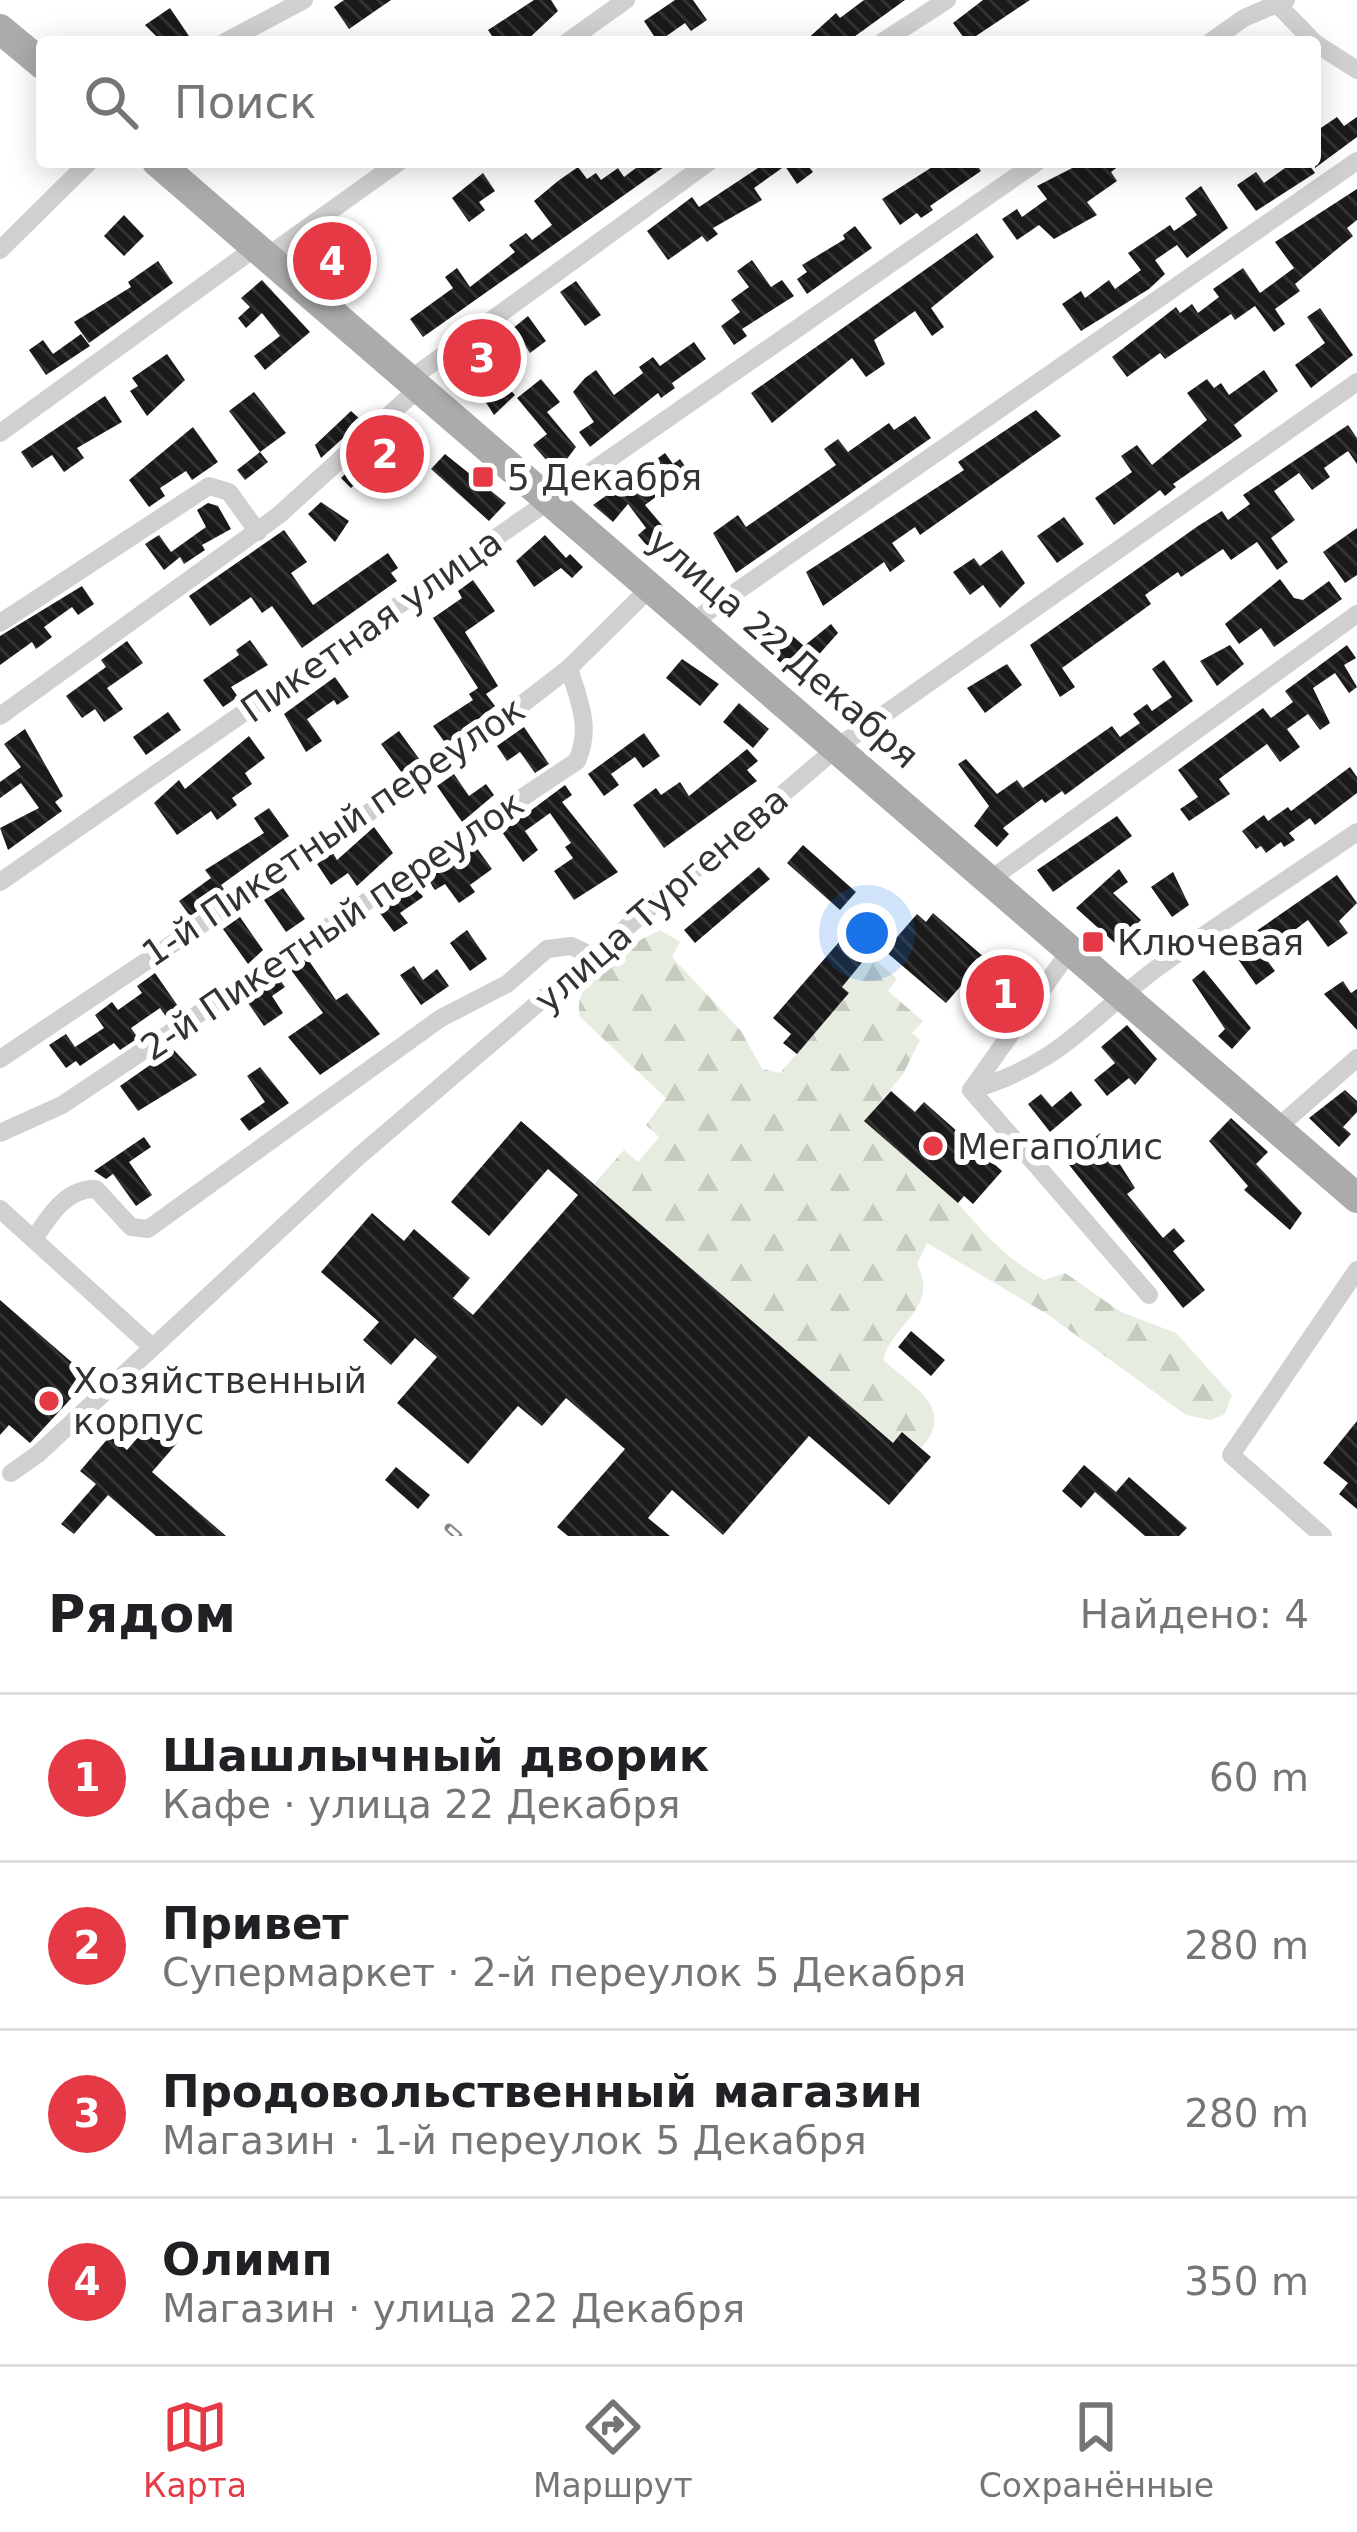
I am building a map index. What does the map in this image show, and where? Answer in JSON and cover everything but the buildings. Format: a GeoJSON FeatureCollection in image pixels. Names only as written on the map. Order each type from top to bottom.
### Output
{"type":"FeatureCollection","features":[{"type":"Feature","properties":{"kind":"main road"},"geometry":{"type":"LineString","coordinates":[[0,29],[36,59]]}},
{"type":"Feature","properties":{"kind":"main road","name":"улица 22 Декабря"},"geometry":{"type":"LineString","coordinates":[[164,168],[839,746],[1357,1198]]}},
{"type":"Feature","properties":{"kind":"street"},"geometry":{"type":"LineString","coordinates":[[236,36],[304,0]]}},
{"type":"Feature","properties":{"kind":"street"},"geometry":{"type":"LineString","coordinates":[[575,36],[626,0]]}},
{"type":"Feature","properties":{"kind":"street"},"geometry":{"type":"LineString","coordinates":[[891,36],[947,0]]}},
{"type":"Feature","properties":{"kind":"street"},"geometry":{"type":"LineString","coordinates":[[1231,0],[1244,18]]}},
{"type":"Feature","properties":{"kind":"street"},"geometry":{"type":"LineString","coordinates":[[1218,36],[1244,18],[1282,2],[1309,36]]}},
{"type":"Feature","properties":{"kind":"street"},"geometry":{"type":"LineString","coordinates":[[1321,47],[1357,70]]}},
{"type":"Feature","properties":{"kind":"street"},"geometry":{"type":"LineString","coordinates":[[694,621],[1357,161]]}},
{"type":"Feature","properties":{"kind":"street"},"geometry":{"type":"LineString","coordinates":[[0,250],[82,168]]}},
{"type":"Feature","properties":{"kind":"street"},"geometry":{"type":"LineString","coordinates":[[0,433],[389,168]]}},
{"type":"Feature","properties":{"kind":"street"},"geometry":{"type":"LineString","coordinates":[[0,716],[258,532],[414,384],[701,168]]}},
{"type":"Feature","properties":{"kind":"street","name":"Пикетная улица"},"geometry":{"type":"LineString","coordinates":[[0,882],[1028,168]]}},
{"type":"Feature","properties":{"kind":"street","name":"улица Тургенева"},"geometry":{"type":"LineString","coordinates":[[11,1473],[358,1157],[597,958],[839,746],[1357,382]]}},
{"type":"Feature","properties":{"kind":"street"},"geometry":{"type":"LineString","coordinates":[[0,622],[209,486],[229,492],[258,532]]}},
{"type":"Feature","properties":{"kind":"street","name":"1-й Пикетный переулок"},"geometry":{"type":"LineString","coordinates":[[0,1059],[464,749],[569,668],[652,586]]}},
{"type":"Feature","properties":{"kind":"street"},"geometry":{"type":"LineString","coordinates":[[991,879],[1357,614]]}},
{"type":"Feature","properties":{"kind":"street","name":"2-й Пикетный переулок"},"geometry":{"type":"LineString","coordinates":[[0,1133],[62,1105],[577,761],[586,741],[585,720],[569,668]]}},
{"type":"Feature","properties":{"kind":"street"},"geometry":{"type":"LineString","coordinates":[[971,1090],[1026,1072],[1091,1028],[1166,961],[1357,832]]}},
{"type":"Feature","properties":{"kind":"street"},"geometry":{"type":"LineString","coordinates":[[34,1239],[63,1201],[83,1189],[96,1189],[131,1227],[148,1229],[425,1028],[507,984],[548,949],[571,946],[597,958]]}},
{"type":"Feature","properties":{"kind":"street"},"geometry":{"type":"LineString","coordinates":[[971,1090],[1071,949]]}},
{"type":"Feature","properties":{"kind":"street"},"geometry":{"type":"LineString","coordinates":[[1277,1128],[1357,1058]]}},
{"type":"Feature","properties":{"kind":"street"},"geometry":{"type":"LineString","coordinates":[[971,1090],[1149,1295]]}},
{"type":"Feature","properties":{"kind":"street"},"geometry":{"type":"LineString","coordinates":[[0,1209],[151,1346]]}},
{"type":"Feature","properties":{"kind":"street"},"geometry":{"type":"LineString","coordinates":[[1323,1536],[1232,1455],[1357,1270]]}},
{"type":"Feature","properties":{"kind":"green space"},"geometry":{"type":"Polygon","coordinates":[[[660,930],[680,942],[672,957],[741,1031],[762,1069],[780,1073],[849,994],[841,987],[869,954],[897,979],[888,991],[923,1021],[912,1033],[920,1040],[903,1074],[865,1121],[1031,1272],[1044,1280],[1065,1273],[1121,1312],[1176,1333],[1232,1395],[1225,1414],[1211,1420],[1186,1415],[1047,1314],[927,1243],[917,1264],[923,1279],[919,1304],[883,1360],[927,1399],[934,1421],[921,1448],[903,1432],[893,1443],[594,1184],[624,1150],[638,1162],[659,1137],[646,1125],[666,1098],[580,1017],[580,1002],[584,988],[605,964],[660,930]]]}},
{"type":"Feature","properties":{"kind":"railway"},"geometry":{"type":"LineString","coordinates":[[449,1528],[458,1536]]}},
{"type":"Feature","properties":{"kind":"place","name":"Олимп"},"geometry":{"type":"Point","coordinates":[332,261]}},
{"type":"Feature","properties":{"kind":"place","name":"Продовольственный магазин"},"geometry":{"type":"Point","coordinates":[482,358]}},
{"type":"Feature","properties":{"kind":"place","name":"Привет"},"geometry":{"type":"Point","coordinates":[385,454]}},
{"type":"Feature","properties":{"kind":"place","name":"5 Декабря"},"geometry":{"type":"Point","coordinates":[483,477]}},
{"type":"Feature","properties":{"kind":"place","name":"Ключевая"},"geometry":{"type":"Point","coordinates":[1093,942]}},
{"type":"Feature","properties":{"kind":"place","name":"Шашлычный дворик"},"geometry":{"type":"Point","coordinates":[1005,994]}},
{"type":"Feature","properties":{"kind":"place","name":"Мегаполис"},"geometry":{"type":"Point","coordinates":[933,1146]}},
{"type":"Feature","properties":{"kind":"place","name":"Хозяйственный корпус"},"geometry":{"type":"Point","coordinates":[49,1401]}}]}
